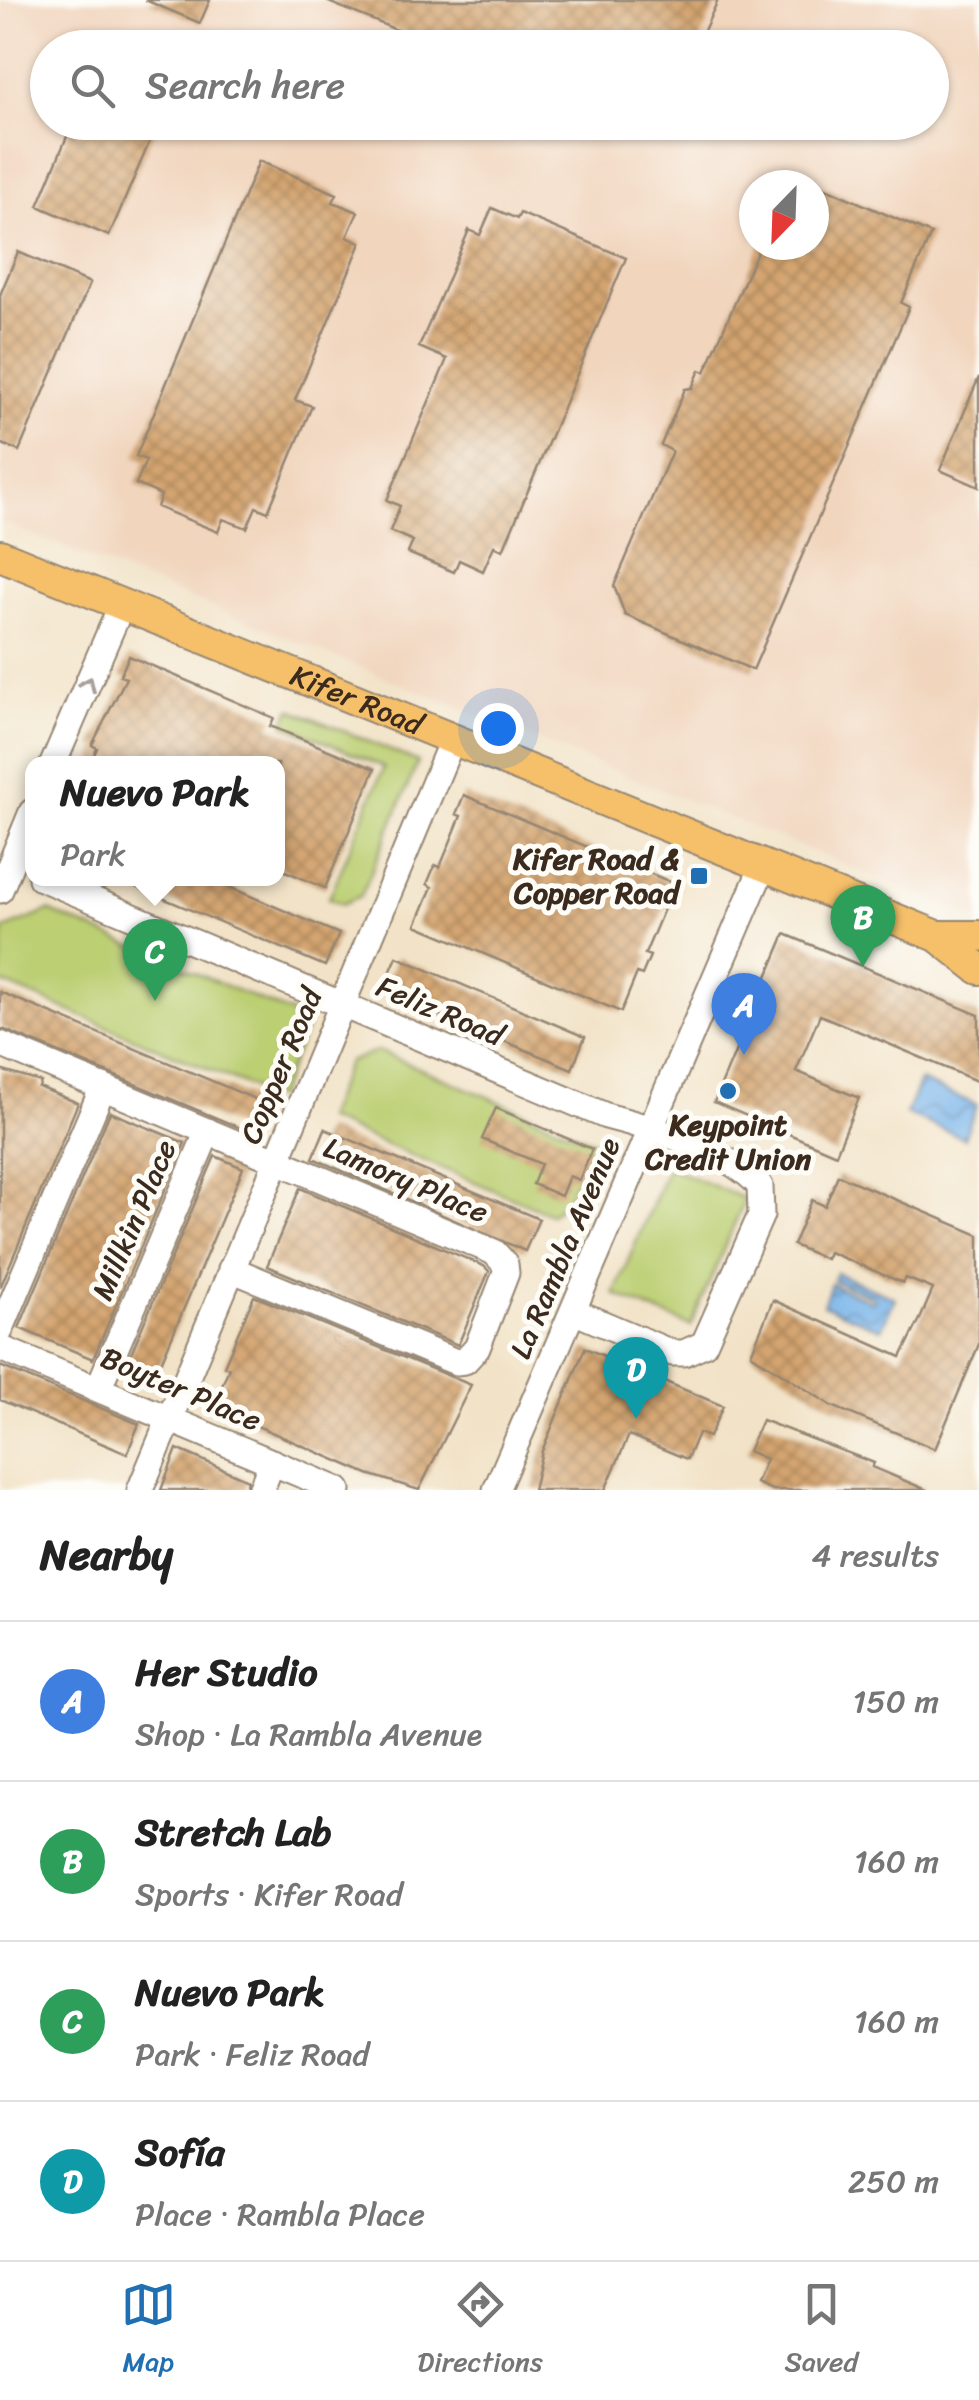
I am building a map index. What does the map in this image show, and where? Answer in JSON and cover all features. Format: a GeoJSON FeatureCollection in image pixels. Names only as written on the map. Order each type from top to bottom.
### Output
{"type":"FeatureCollection","features":[{"type":"Feature","properties":{"kind":"main road","name":"Kifer Road"},"geometry":{"type":"LineString","coordinates":[[0,555],[937,936],[979,969]]}},
{"type":"Feature","properties":{"kind":"main road","name":"Kifer Road"},"geometry":{"type":"LineString","coordinates":[[937,936],[979,936]]}},
{"type":"Feature","properties":{"kind":"street"},"geometry":{"type":"LineString","coordinates":[[56,756],[122,604]]}},
{"type":"Feature","properties":{"kind":"street","name":"Copper Road"},"geometry":{"type":"LineString","coordinates":[[140,1490],[452,738]]}},
{"type":"Feature","properties":{"kind":"street","name":"La Rambla Avenue"},"geometry":{"type":"LineString","coordinates":[[496,1490],[763,866]]}},
{"type":"Feature","properties":{"kind":"street"},"geometry":{"type":"LineString","coordinates":[[0,890],[22,870]]}},
{"type":"Feature","properties":{"kind":"street","name":"Feliz Road"},"geometry":{"type":"LineString","coordinates":[[60,886],[606,1116],[650,1129],[740,1167],[760,1186],[761,1216],[704,1344],[684,1353],[672,1352],[574,1312]]}},
{"type":"Feature","properties":{"kind":"street","name":"Lamory Place"},"geometry":{"type":"LineString","coordinates":[[0,1044],[501,1257],[505,1281],[477,1348],[465,1361],[448,1361],[230,1269]]}},
{"type":"Feature","properties":{"kind":"street"},"geometry":{"type":"LineString","coordinates":[[0,1331],[102,1087]]}},
{"type":"Feature","properties":{"kind":"street","name":"Millkin Place"},"geometry":{"type":"LineString","coordinates":[[98,1389],[208,1132]]}},
{"type":"Feature","properties":{"kind":"street","name":"Boyter Place"},"geometry":{"type":"LineString","coordinates":[[0,1348],[338,1490]]}},
{"type":"Feature","properties":{"kind":"street"},"geometry":{"type":"LineString","coordinates":[[261,1490],[272,1462]]}},
{"type":"Feature","properties":{"kind":"shaded area"},"geometry":{"type":"Polygon","coordinates":[[[0,0],[979,0],[979,919],[0,521],[0,0]]]}},
{"type":"Feature","properties":{"kind":"green space"},"geometry":{"type":"Polygon","coordinates":[[[291,709],[418,762],[361,896],[342,904],[329,898],[384,767],[284,724],[291,709]]]}},
{"type":"Feature","properties":{"kind":"green space"},"geometry":{"type":"Polygon","coordinates":[[[49,911],[309,1021],[277,1098],[0,982],[4,929],[49,911]]]}},
{"type":"Feature","properties":{"kind":"green space"},"geometry":{"type":"Polygon","coordinates":[[[378,1051],[600,1144],[583,1184],[574,1182],[565,1202],[551,1214],[325,1119],[348,1062],[378,1051]]]}},
{"type":"Feature","properties":{"kind":"green space"},"geometry":{"type":"Polygon","coordinates":[[[668,1167],[745,1199],[691,1326],[614,1294],[668,1167]]]}},
{"type":"Feature","properties":{"kind":"water"},"geometry":{"type":"Polygon","coordinates":[[[920,1081],[977,1105],[964,1138],[906,1114],[920,1081]]]}},
{"type":"Feature","properties":{"kind":"water"},"geometry":{"type":"Polygon","coordinates":[[[836,1273],[895,1298],[881,1329],[823,1305],[831,1284],[873,1302],[875,1298],[833,1280],[836,1273]]]}},
{"type":"Feature","properties":{"kind":"building"},"geometry":{"type":"Polygon","coordinates":[[[145,0],[210,0],[200,23],[145,0]]]}},
{"type":"Feature","properties":{"kind":"building"},"geometry":{"type":"Polygon","coordinates":[[[324,0],[718,0],[704,30],[396,30],[324,0]]]}},
{"type":"Feature","properties":{"kind":"building"},"geometry":{"type":"Polygon","coordinates":[[[66,140],[150,140],[109,236],[38,206],[66,140]]]}},
{"type":"Feature","properties":{"kind":"building"},"geometry":{"type":"Polygon","coordinates":[[[259,161],[337,194],[333,202],[358,212],[347,237],[361,243],[295,400],[312,406],[268,512],[256,507],[247,528],[223,519],[218,532],[157,507],[161,495],[136,484],[146,460],[136,456],[259,161]]]}},
{"type":"Feature","properties":{"kind":"building"},"geometry":{"type":"Polygon","coordinates":[[[829,190],[931,234],[901,303],[909,307],[753,670],[625,615],[614,586],[672,451],[661,445],[685,389],[692,388],[700,370],[705,372],[754,260],[829,260],[829,190]]]}},
{"type":"Feature","properties":{"kind":"building"},"geometry":{"type":"Polygon","coordinates":[[[492,208],[517,219],[520,213],[626,258],[503,550],[494,546],[483,571],[459,560],[454,572],[408,553],[413,541],[390,531],[400,506],[387,500],[447,359],[419,347],[469,230],[480,235],[492,208]]]}},
{"type":"Feature","properties":{"kind":"building"},"geometry":{"type":"Polygon","coordinates":[[[18,252],[90,283],[19,451],[0,443],[0,295],[18,252]]]}},
{"type":"Feature","properties":{"kind":"building"},"geometry":{"type":"Polygon","coordinates":[[[979,377],[979,487],[940,470],[979,377]]]}},
{"type":"Feature","properties":{"kind":"building"},"geometry":{"type":"Polygon","coordinates":[[[129,656],[274,718],[270,726],[375,769],[325,888],[285,871],[285,756],[94,756],[97,748],[92,745],[126,678],[120,676],[129,656]]]}},
{"type":"Feature","properties":{"kind":"building"},"geometry":{"type":"Polygon","coordinates":[[[464,795],[680,886],[671,906],[666,904],[645,954],[650,956],[642,975],[637,973],[621,1012],[416,925],[432,887],[427,884],[435,865],[440,867],[461,816],[456,814],[464,795]]]}},
{"type":"Feature","properties":{"kind":"building"},"geometry":{"type":"Polygon","coordinates":[[[134,886],[227,886],[339,934],[325,966],[134,886]]]}},
{"type":"Feature","properties":{"kind":"building"},"geometry":{"type":"Polygon","coordinates":[[[785,934],[979,1015],[979,1082],[820,1015],[796,1071],[859,1098],[836,1154],[714,1102],[785,934]]]}},
{"type":"Feature","properties":{"kind":"building"},"geometry":{"type":"Polygon","coordinates":[[[397,957],[585,1037],[572,1069],[382,991],[397,957]]]}},
{"type":"Feature","properties":{"kind":"building"},"geometry":{"type":"Polygon","coordinates":[[[0,992],[267,1104],[255,1134],[0,1028],[0,992]]]}},
{"type":"Feature","properties":{"kind":"building"},"geometry":{"type":"Polygon","coordinates":[[[0,1070],[41,1082],[39,1087],[78,1103],[0,1288],[0,1070]]]}},
{"type":"Feature","properties":{"kind":"building"},"geometry":{"type":"Polygon","coordinates":[[[496,1108],[592,1149],[579,1180],[569,1176],[561,1196],[533,1184],[541,1164],[482,1139],[496,1108]]]}},
{"type":"Feature","properties":{"kind":"building"},"geometry":{"type":"Polygon","coordinates":[[[110,1112],[185,1143],[93,1359],[19,1328],[110,1112]]]}},
{"type":"Feature","properties":{"kind":"building"},"geometry":{"type":"Polygon","coordinates":[[[325,1129],[539,1219],[525,1251],[313,1158],[325,1129]]]}},
{"type":"Feature","properties":{"kind":"building"},"geometry":{"type":"Polygon","coordinates":[[[215,1156],[243,1168],[152,1384],[123,1372],[215,1156]]]}},
{"type":"Feature","properties":{"kind":"building"},"geometry":{"type":"Polygon","coordinates":[[[838,1175],[979,1235],[979,1344],[935,1449],[832,1406],[751,1354],[773,1300],[901,1357],[921,1317],[933,1289],[906,1278],[903,1283],[829,1252],[826,1259],[793,1245],[812,1200],[825,1206],[838,1175]]]}},
{"type":"Feature","properties":{"kind":"building"},"geometry":{"type":"Polygon","coordinates":[[[300,1188],[484,1266],[489,1271],[458,1345],[267,1266],[300,1188]]]}},
{"type":"Feature","properties":{"kind":"building"},"geometry":{"type":"Polygon","coordinates":[[[254,1296],[471,1385],[419,1490],[368,1474],[213,1407],[229,1368],[224,1366],[254,1296]]]}},
{"type":"Feature","properties":{"kind":"building"},"geometry":{"type":"Polygon","coordinates":[[[585,1348],[723,1406],[709,1437],[698,1433],[687,1459],[629,1435],[605,1490],[533,1490],[542,1451],[585,1348]]]}},
{"type":"Feature","properties":{"kind":"building"},"geometry":{"type":"Polygon","coordinates":[[[0,1366],[139,1424],[127,1454],[0,1400],[0,1366]]]}},
{"type":"Feature","properties":{"kind":"building"},"geometry":{"type":"Polygon","coordinates":[[[762,1420],[874,1463],[872,1467],[927,1490],[772,1490],[756,1483],[766,1459],[748,1451],[762,1420]]]}},
{"type":"Feature","properties":{"kind":"building"},"geometry":{"type":"Polygon","coordinates":[[[177,1449],[248,1480],[245,1490],[161,1490],[177,1449]]]}},
{"type":"Feature","properties":{"kind":"place","name":"Kifer Road & Copper Road"},"geometry":{"type":"Point","coordinates":[699,876]}},
{"type":"Feature","properties":{"kind":"place","name":"Stretch Lab"},"geometry":{"type":"Point","coordinates":[863,967]}},
{"type":"Feature","properties":{"kind":"place","name":"Nuevo Park"},"geometry":{"type":"Point","coordinates":[155,1001]}},
{"type":"Feature","properties":{"kind":"place","name":"Her Studio"},"geometry":{"type":"Point","coordinates":[744,1055]}},
{"type":"Feature","properties":{"kind":"place","name":"Keypoint Credit Union"},"geometry":{"type":"Point","coordinates":[728,1091]}},
{"type":"Feature","properties":{"kind":"place","name":"Sofía"},"geometry":{"type":"Point","coordinates":[636,1419]}}]}
